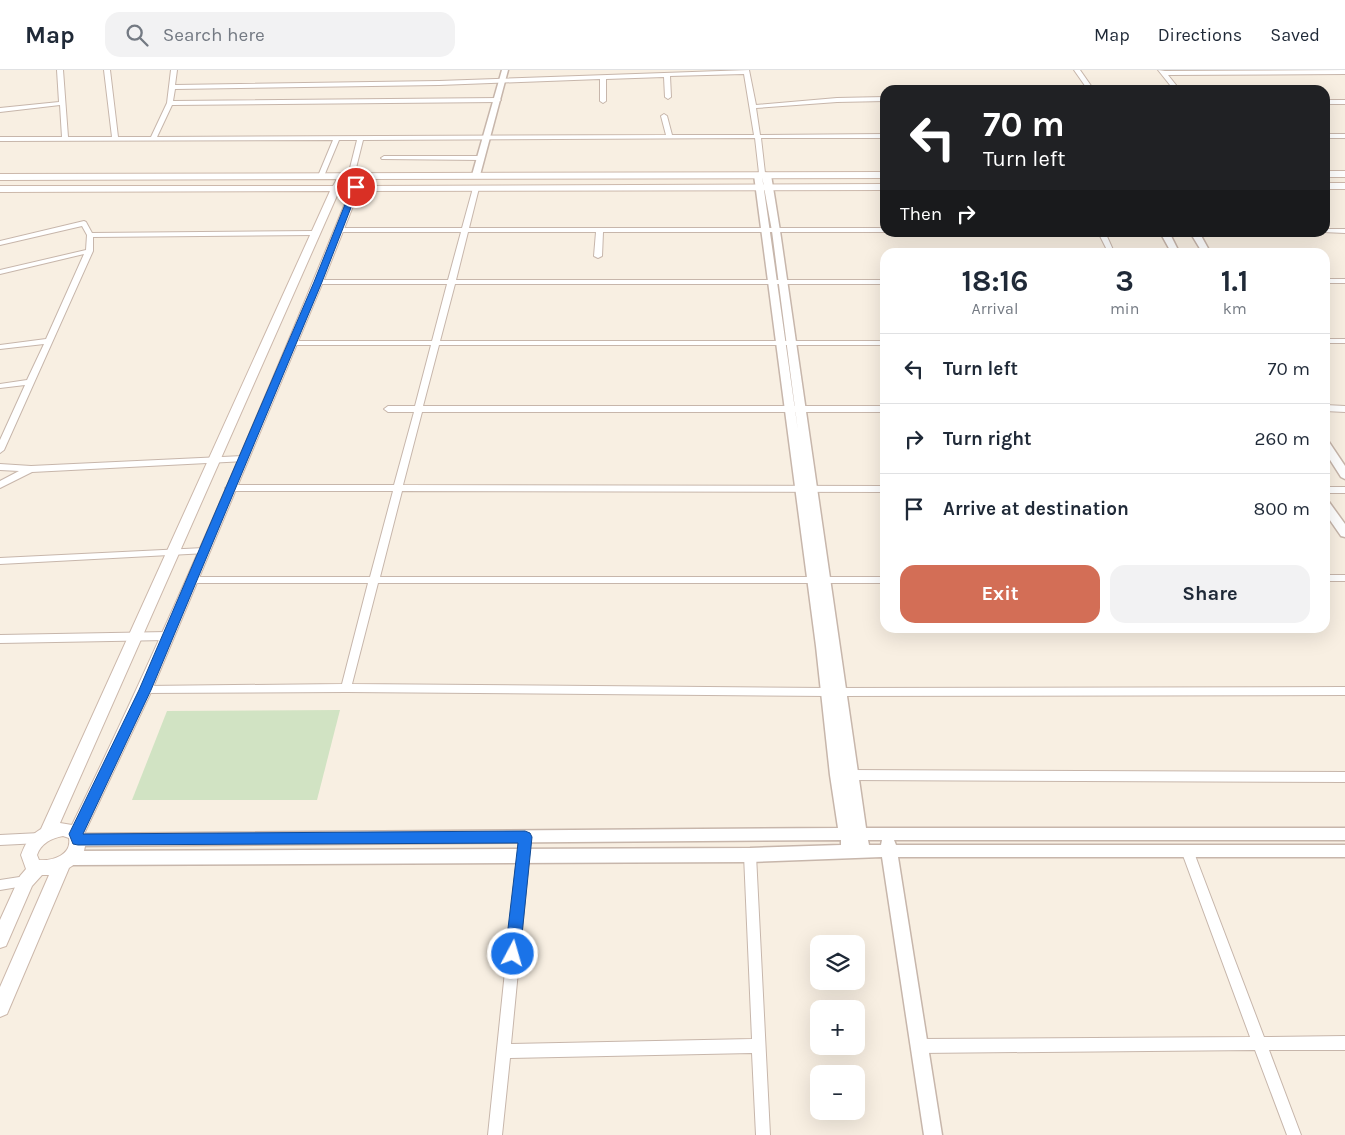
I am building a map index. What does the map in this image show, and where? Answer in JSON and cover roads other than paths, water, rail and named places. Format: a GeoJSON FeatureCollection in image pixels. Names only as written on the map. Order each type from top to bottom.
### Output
{"type":"FeatureCollection","features":[{"type":"Feature","properties":{"kind":"main road"},"geometry":{"type":"LineString","coordinates":[[1330,174],[1345,174]]}},
{"type":"Feature","properties":{"kind":"main road"},"geometry":{"type":"LineString","coordinates":[[0,188],[349,180],[476,175],[880,175]]}},
{"type":"Feature","properties":{"kind":"main road"},"geometry":{"type":"LineString","coordinates":[[0,177],[321,176],[349,180],[476,188],[880,187]]}},
{"type":"Feature","properties":{"kind":"main road"},"geometry":{"type":"LineString","coordinates":[[28,188],[37,177]]}},
{"type":"Feature","properties":{"kind":"main road"},"geometry":{"type":"LineString","coordinates":[[0,1008],[67,861],[78,846],[77,837],[145,690],[318,282],[339,230],[349,180]]}},
{"type":"Feature","properties":{"kind":"main road"},"geometry":{"type":"LineString","coordinates":[[67,861],[46,869],[38,868],[30,860],[29,855],[31,849],[44,836],[314,233],[349,180]]}},
{"type":"Feature","properties":{"kind":"main road"},"geometry":{"type":"LineString","coordinates":[[1330,186],[1345,186]]}},
{"type":"Feature","properties":{"kind":"main road"},"geometry":{"type":"LineString","coordinates":[[269,334],[294,338]]}},
{"type":"Feature","properties":{"kind":"main road"},"geometry":{"type":"LineString","coordinates":[[44,836],[64,830],[77,837]]}},
{"type":"Feature","properties":{"kind":"main road"},"geometry":{"type":"LineString","coordinates":[[0,940],[26,881],[38,868]]}},
{"type":"Feature","properties":{"kind":"street"},"geometry":{"type":"LineString","coordinates":[[60,70],[65,139]]}},
{"type":"Feature","properties":{"kind":"street"},"geometry":{"type":"LineString","coordinates":[[107,70],[115,138]]}},
{"type":"Feature","properties":{"kind":"street"},"geometry":{"type":"LineString","coordinates":[[152,138],[170,103],[174,70]]}},
{"type":"Feature","properties":{"kind":"street"},"geometry":{"type":"LineString","coordinates":[[476,175],[505,70]]}},
{"type":"Feature","properties":{"kind":"street"},"geometry":{"type":"LineString","coordinates":[[1077,70],[1088,85]]}},
{"type":"Feature","properties":{"kind":"street"},"geometry":{"type":"LineString","coordinates":[[173,87],[439,83],[603,76],[621,73],[667,74],[746,71],[753,107],[787,342],[806,489],[825,580],[841,692],[853,834]]}},
{"type":"Feature","properties":{"kind":"street"},"geometry":{"type":"LineString","coordinates":[[1162,71],[1345,72]]}},
{"type":"Feature","properties":{"kind":"street"},"geometry":{"type":"LineString","coordinates":[[1162,71],[1174,85]]}},
{"type":"Feature","properties":{"kind":"street"},"geometry":{"type":"LineString","coordinates":[[667,74],[668,97]]}},
{"type":"Feature","properties":{"kind":"street"},"geometry":{"type":"LineString","coordinates":[[603,76],[603,100]]}},
{"type":"Feature","properties":{"kind":"street"},"geometry":{"type":"LineString","coordinates":[[753,107],[837,100],[880,99]]}},
{"type":"Feature","properties":{"kind":"street"},"geometry":{"type":"LineString","coordinates":[[170,103],[498,100]]}},
{"type":"Feature","properties":{"kind":"street"},"geometry":{"type":"LineString","coordinates":[[1330,102],[1345,102]]}},
{"type":"Feature","properties":{"kind":"street"},"geometry":{"type":"LineString","coordinates":[[0,110],[63,103]]}},
{"type":"Feature","properties":{"kind":"street"},"geometry":{"type":"LineString","coordinates":[[664,116],[669,136]]}},
{"type":"Feature","properties":{"kind":"street"},"geometry":{"type":"LineString","coordinates":[[0,139],[880,136]]}},
{"type":"Feature","properties":{"kind":"street"},"geometry":{"type":"LineString","coordinates":[[1330,136],[1345,136]]}},
{"type":"Feature","properties":{"kind":"street"},"geometry":{"type":"LineString","coordinates":[[321,176],[337,137]]}},
{"type":"Feature","properties":{"kind":"street"},"geometry":{"type":"LineString","coordinates":[[349,180],[361,137]]}},
{"type":"Feature","properties":{"kind":"street"},"geometry":{"type":"LineString","coordinates":[[384,158],[481,158]]}},
{"type":"Feature","properties":{"kind":"street"},"geometry":{"type":"LineString","coordinates":[[346,688],[372,581],[476,188]]}},
{"type":"Feature","properties":{"kind":"street"},"geometry":{"type":"LineString","coordinates":[[0,243],[84,223],[90,235],[89,251],[50,341],[2,440],[0,450]]}},
{"type":"Feature","properties":{"kind":"street"},"geometry":{"type":"LineString","coordinates":[[339,230],[880,230]]}},
{"type":"Feature","properties":{"kind":"street"},"geometry":{"type":"LineString","coordinates":[[598,256],[600,230]]}},
{"type":"Feature","properties":{"kind":"street"},"geometry":{"type":"LineString","coordinates":[[1330,231],[1345,231]]}},
{"type":"Feature","properties":{"kind":"street"},"geometry":{"type":"LineString","coordinates":[[90,235],[314,233]]}},
{"type":"Feature","properties":{"kind":"street"},"geometry":{"type":"LineString","coordinates":[[1167,237],[1173,248]]}},
{"type":"Feature","properties":{"kind":"street"},"geometry":{"type":"LineString","coordinates":[[1197,237],[1204,248]]}},
{"type":"Feature","properties":{"kind":"street"},"geometry":{"type":"LineString","coordinates":[[0,272],[89,251]]}},
{"type":"Feature","properties":{"kind":"street"},"geometry":{"type":"LineString","coordinates":[[1330,281],[1345,281]]}},
{"type":"Feature","properties":{"kind":"street"},"geometry":{"type":"LineString","coordinates":[[318,282],[880,282]]}},
{"type":"Feature","properties":{"kind":"street"},"geometry":{"type":"LineString","coordinates":[[294,338],[436,342],[880,343]]}},
{"type":"Feature","properties":{"kind":"street"},"geometry":{"type":"LineString","coordinates":[[0,347],[50,341]]}},
{"type":"Feature","properties":{"kind":"street"},"geometry":{"type":"LineString","coordinates":[[1330,341],[1345,341]]}},
{"type":"Feature","properties":{"kind":"street"},"geometry":{"type":"LineString","coordinates":[[0,386],[30,382]]}},
{"type":"Feature","properties":{"kind":"street"},"geometry":{"type":"LineString","coordinates":[[1330,408],[1345,408]]}},
{"type":"Feature","properties":{"kind":"street"},"geometry":{"type":"LineString","coordinates":[[388,409],[880,409]]}},
{"type":"Feature","properties":{"kind":"street"},"geometry":{"type":"LineString","coordinates":[[1330,452],[1345,475]]}},
{"type":"Feature","properties":{"kind":"street"},"geometry":{"type":"LineString","coordinates":[[0,467],[31,469],[243,459]]}},
{"type":"Feature","properties":{"kind":"street"},"geometry":{"type":"LineString","coordinates":[[0,485],[31,469]]}},
{"type":"Feature","properties":{"kind":"street"},"geometry":{"type":"LineString","coordinates":[[230,488],[880,489]]}},
{"type":"Feature","properties":{"kind":"street"},"geometry":{"type":"LineString","coordinates":[[806,489],[812,580],[837,775],[857,851]]}},
{"type":"Feature","properties":{"kind":"street"},"geometry":{"type":"LineString","coordinates":[[1330,490],[1345,490]]}},
{"type":"Feature","properties":{"kind":"street"},"geometry":{"type":"LineString","coordinates":[[1330,512],[1345,533]]}},
{"type":"Feature","properties":{"kind":"street"},"geometry":{"type":"LineString","coordinates":[[0,562],[204,551]]}},
{"type":"Feature","properties":{"kind":"street"},"geometry":{"type":"LineString","coordinates":[[1330,578],[1345,578]]}},
{"type":"Feature","properties":{"kind":"street"},"geometry":{"type":"LineString","coordinates":[[191,580],[880,580]]}},
{"type":"Feature","properties":{"kind":"street"},"geometry":{"type":"LineString","coordinates":[[0,639],[167,636]]}},
{"type":"Feature","properties":{"kind":"street"},"geometry":{"type":"LineString","coordinates":[[145,690],[346,688],[826,692],[1345,691]]}},
{"type":"Feature","properties":{"kind":"street"},"geometry":{"type":"LineString","coordinates":[[849,775],[1345,777]]}},
{"type":"Feature","properties":{"kind":"street"},"geometry":{"type":"LineString","coordinates":[[77,837],[1345,834]]}},
{"type":"Feature","properties":{"kind":"street"},"geometry":{"type":"LineString","coordinates":[[886,835],[933,1135]]}},
{"type":"Feature","properties":{"kind":"street"},"geometry":{"type":"LineString","coordinates":[[0,840],[44,836]]}},
{"type":"Feature","properties":{"kind":"street"},"geometry":{"type":"LineString","coordinates":[[495,1135],[525,837]]}},
{"type":"Feature","properties":{"kind":"street"},"geometry":{"type":"LineString","coordinates":[[1187,850],[1294,1135]]}},
{"type":"Feature","properties":{"kind":"street"},"geometry":{"type":"LineString","coordinates":[[67,861],[750,855],[857,851],[1345,851]]}},
{"type":"Feature","properties":{"kind":"street"},"geometry":{"type":"LineString","coordinates":[[750,855],[763,1135]]}},
{"type":"Feature","properties":{"kind":"street"},"geometry":{"type":"LineString","coordinates":[[0,885],[26,881]]}},
{"type":"Feature","properties":{"kind":"street"},"geometry":{"type":"LineString","coordinates":[[920,1046],[1345,1043]]}},
{"type":"Feature","properties":{"kind":"street"},"geometry":{"type":"LineString","coordinates":[[503,1051],[760,1046]]}}]}
